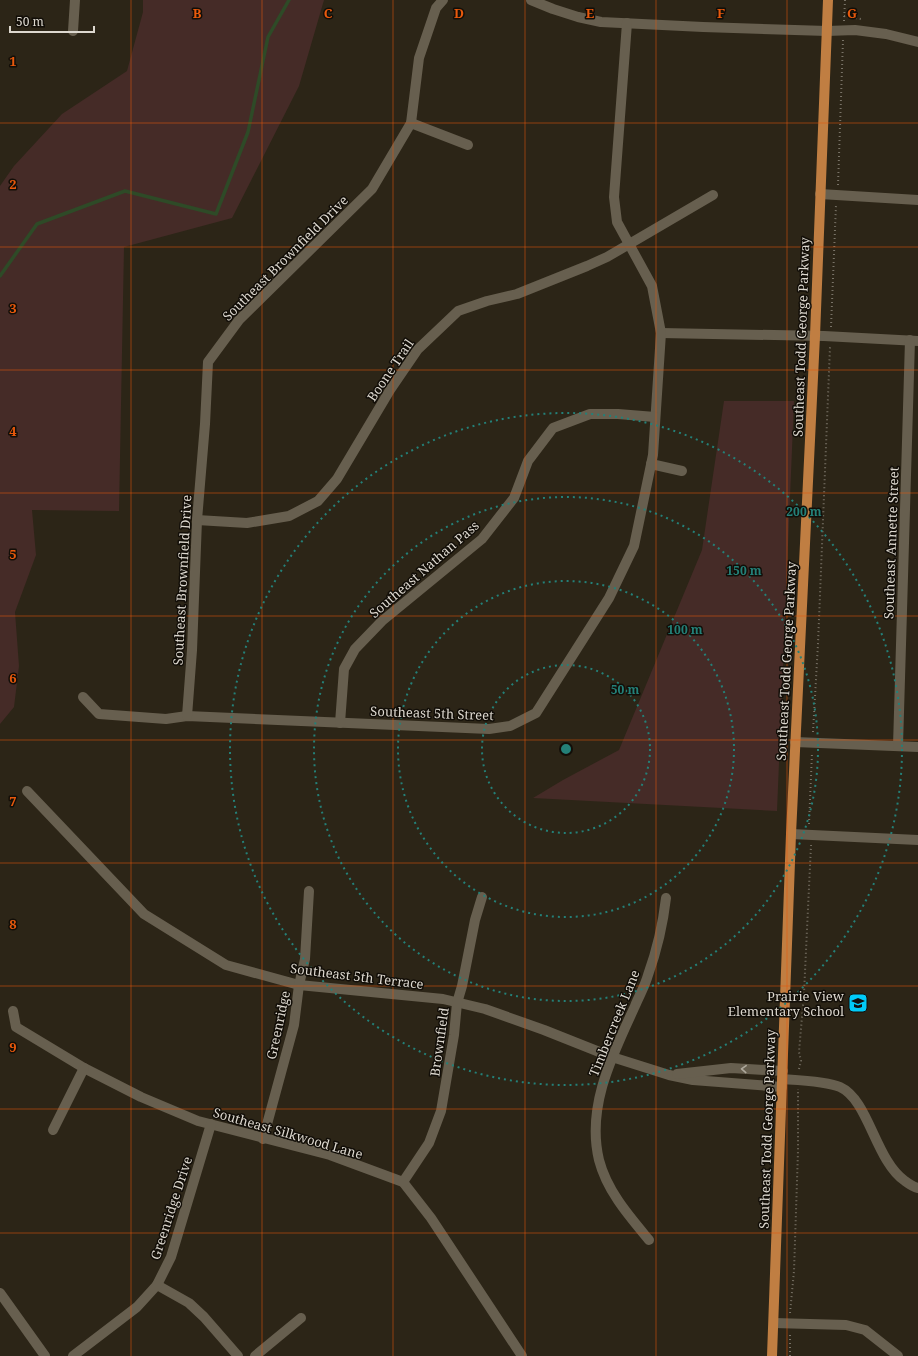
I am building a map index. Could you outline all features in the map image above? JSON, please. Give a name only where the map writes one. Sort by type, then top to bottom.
[{"type":"main road","name":"Southeast Todd George Parkway","points":[[772,1356],[795,742],[819,336],[820,194],[828,0]]},
{"type":"street","points":[[74,31],[75,0]]},
{"type":"street","name":"Southeast Brownfield Drive","points":[[187,716],[192,642],[197,520],[205,424],[208,362],[239,320],[372,188],[411,123],[419,58],[436,8],[443,0]]},
{"type":"street","points":[[532,0],[578,17],[601,22],[827,31],[855,30],[886,34],[918,42]]},
{"type":"street","name":"Southeast 5th Street","points":[[82,697],[99,714],[166,719],[187,716],[489,729],[510,726],[536,713],[609,598],[634,546],[651,464],[661,333],[652,286],[617,222],[614,197],[627,23]]},
{"type":"street","points":[[411,123],[468,145]]},
{"type":"street","points":[[820,194],[918,200]]},
{"type":"street","name":"Boone Trail","points":[[197,520],[247,523],[289,516],[318,501],[337,479],[390,390],[418,349],[458,311],[487,301],[517,294],[608,257],[713,195]]},
{"type":"street","points":[[661,333],[819,336],[914,340]]},
{"type":"street","name":"Southeast Annette Street","points":[[898,746],[914,340]]},
{"type":"street","name":"Southeast Nathan Pass","points":[[340,723],[344,669],[355,649],[382,621],[482,539],[514,498],[528,461],[553,428],[590,414],[618,414],[655,417]]},
{"type":"street","points":[[651,464],[682,471]]},
{"type":"street","points":[[795,742],[918,747]]},
{"type":"street","name":"Southeast 5th Terrace","points":[[27,791],[144,914],[226,965],[299,985],[443,1000],[485,1009],[544,1030],[612,1057],[669,1075],[693,1080],[782,1079]]},
{"type":"street","points":[[791,834],[918,840]]},
{"type":"street","name":"Greenridge","points":[[263,1138],[294,1025],[299,985],[305,959],[309,891]]},
{"type":"street","name":"Brownfield","points":[[403,1182],[429,1143],[441,1111],[454,1035],[457,1003],[462,986],[475,920],[482,897]]},
{"type":"street","name":"Timbercreek Lane","points":[[649,1240],[623,1207],[610,1187],[599,1161],[595,1132],[598,1102],[612,1057],[648,976],[663,919],[666,898]]},
{"type":"street","name":"Southeast Silkwood Lane","points":[[13,1011],[16,1027],[84,1068],[141,1097],[198,1121],[330,1156],[403,1182]]},
{"type":"street","points":[[53,1130],[84,1068]]},
{"type":"street","name":"Southeast 5th Terrace","points":[[669,1075],[731,1068],[782,1079]]},
{"type":"street","points":[[782,1079],[817,1082],[840,1086],[853,1096],[864,1115],[882,1155],[900,1178],[914,1188],[918,1188]]},
{"type":"street","name":"Greenridge Drive","points":[[73,1356],[137,1307],[158,1285],[171,1257],[211,1124]]},
{"type":"street","points":[[403,1182],[431,1218],[522,1356]]},
{"type":"street","points":[[158,1285],[189,1304],[204,1318],[238,1356]]},
{"type":"street","points":[[0,1293],[44,1356]]},
{"type":"street","points":[[254,1356],[301,1318]]},
{"type":"street","points":[[774,1323],[846,1325],[865,1330],[898,1356]]},
{"type":"path","points":[[844,16],[845,0]]},
{"type":"path","points":[[838,178],[843,41]]},
{"type":"path","points":[[831,323],[836,206]]},
{"type":"path","points":[[813,731],[830,348]]},
{"type":"path","points":[[808,819],[812,758]]},
{"type":"path","points":[[801,1061],[799,1052],[804,994],[811,845]]},
{"type":"path","points":[[790,1310],[794,1271],[798,1151],[798,1098]]},
{"type":"path","points":[[790,1334],[790,1356]]},
{"type":"shaded area","points":[[143,0],[324,0],[299,86],[232,218],[124,247],[119,511],[32,510],[36,555],[15,612],[19,666],[14,707],[0,724],[0,186],[14,166],[62,114],[127,71],[143,12]]},
{"type":"shaded area","points":[[724,401],[794,401],[777,811],[533,798],[619,750],[702,550]]},
{"type":"waterway","points":[[0,276],[37,224],[125,191],[216,214],[248,132],[268,37],[289,0]]},
{"type":"place","name":"Prairie View Elementary School","points":[[858,1003]]}]
